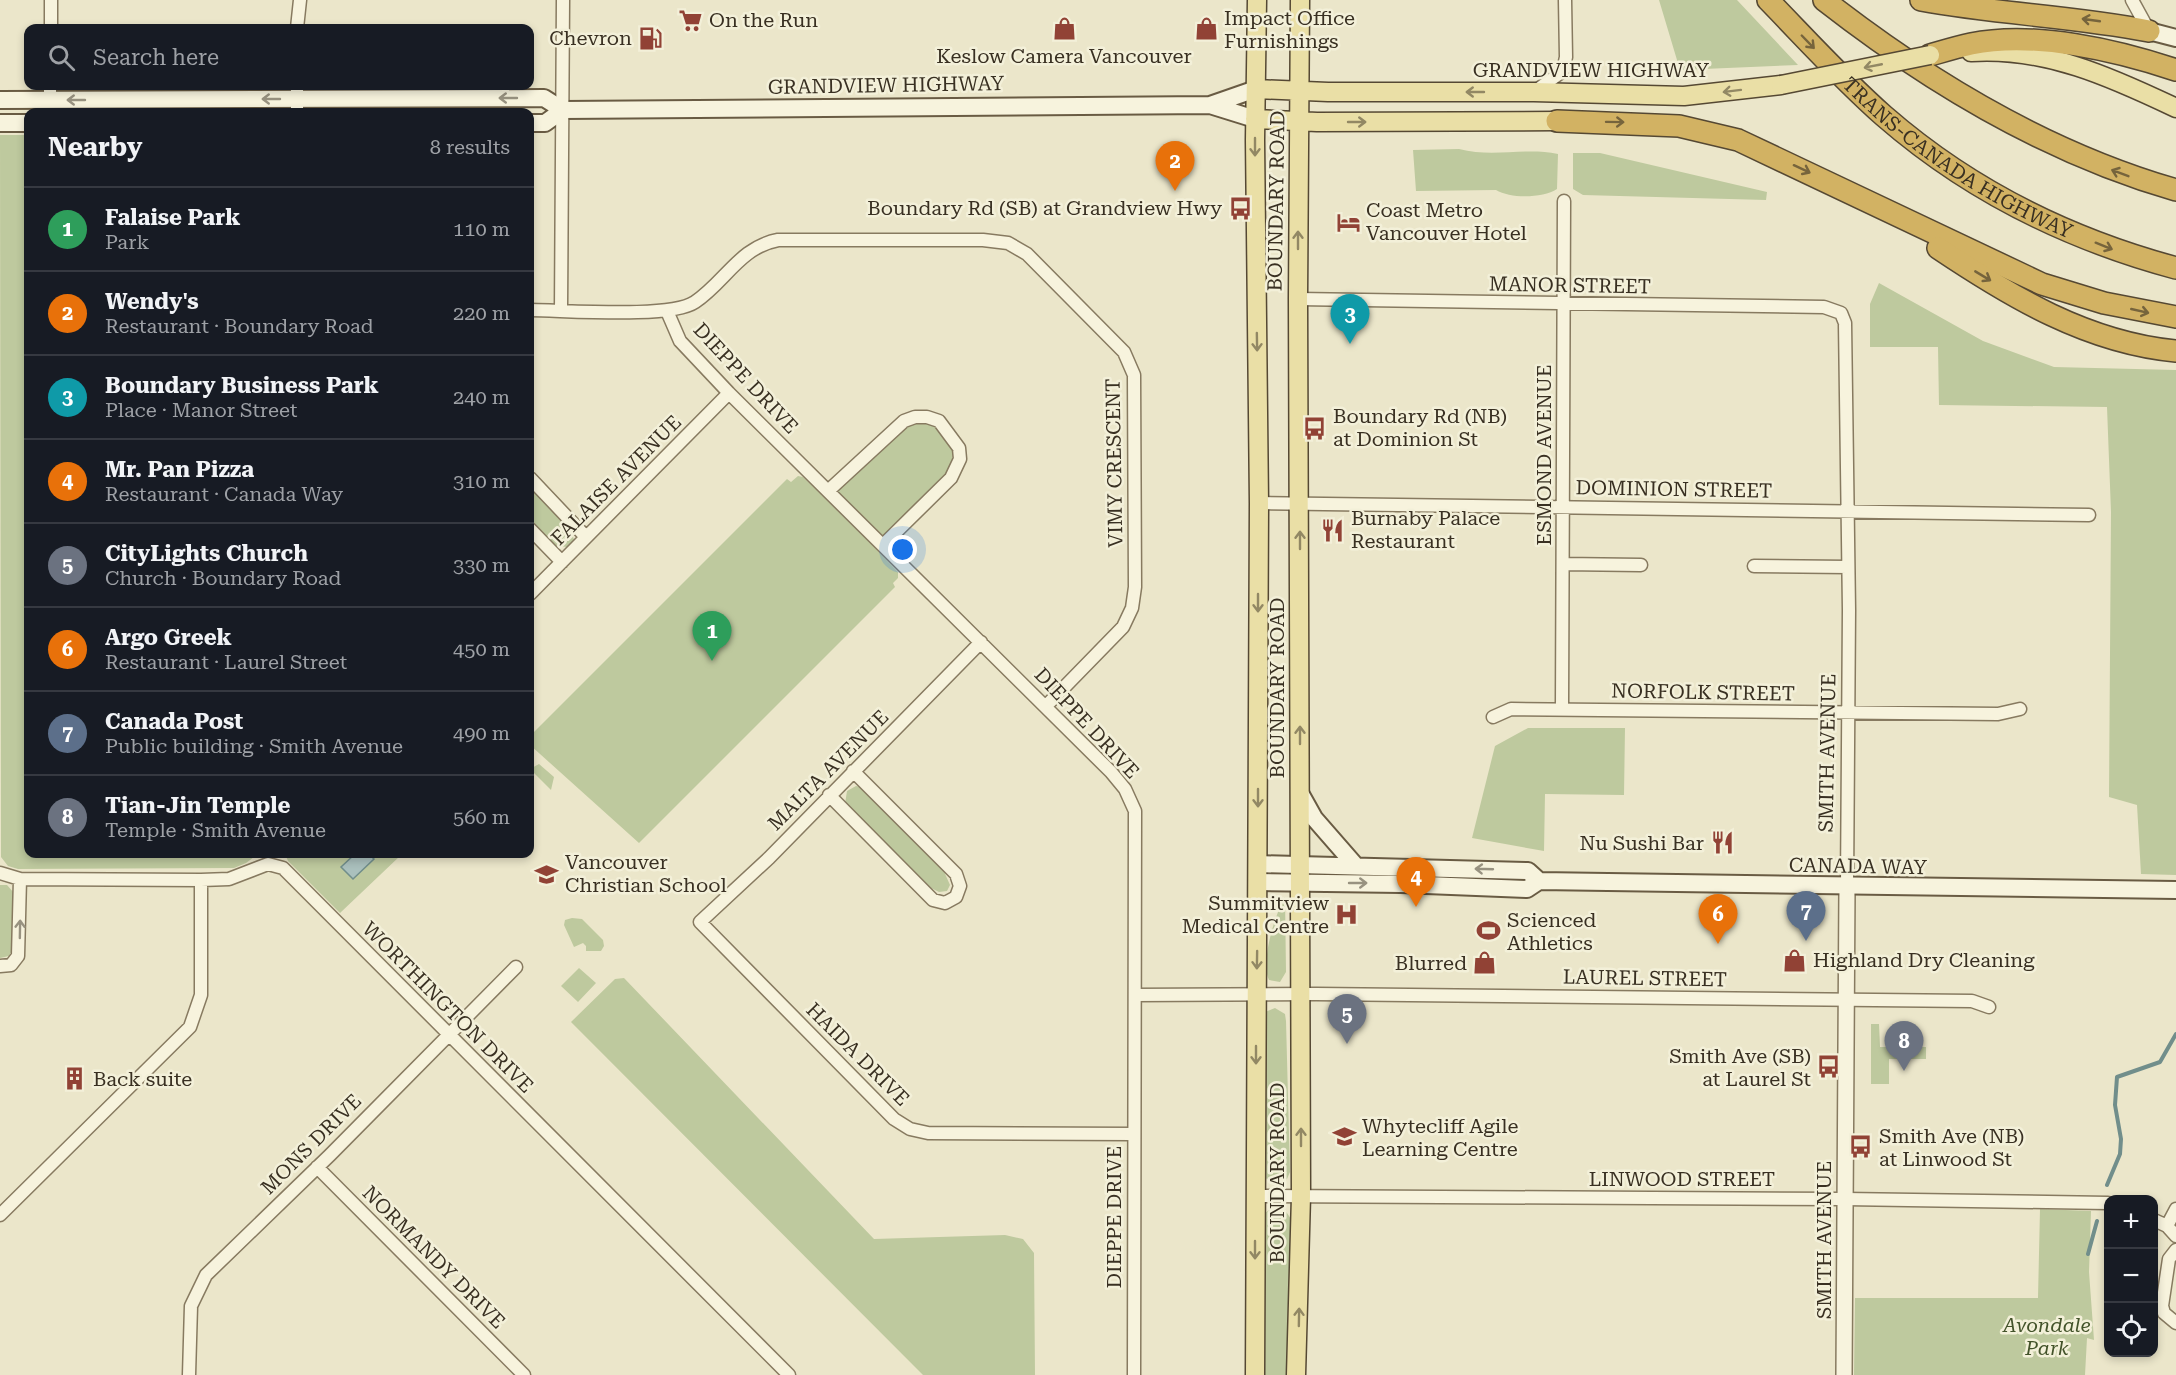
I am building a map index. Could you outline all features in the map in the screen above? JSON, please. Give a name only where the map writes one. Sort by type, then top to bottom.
[{"type":"highway","name":"TRANS-CANADA HIGHWAY","points":[[1768,0],[1884,116],[1954,170],[2010,204],[2061,230],[2122,254],[2176,268]]},
{"type":"highway","points":[[1824,0],[1880,44],[2000,116],[2059,147],[2124,175],[2176,190]]},
{"type":"highway","points":[[1921,0],[1951,6],[2070,17],[2149,31]]},
{"type":"highway","points":[[1930,55],[2021,41],[2079,46],[2147,60],[2176,70]]},
{"type":"highway","points":[[1557,122],[1630,122],[1678,126],[1738,140],[1807,171],[1881,210],[2042,284],[2104,303],[2176,317]]},
{"type":"highway","points":[[1881,210],[1951,257],[2049,315],[2118,342],[2176,351]]},
{"type":"main road","name":"BOUNDARY ROAD","points":[[1255,1375],[1259,503],[1255,118],[1257,0]]},
{"type":"main road","name":"BOUNDARY ROAD","points":[[1296,1375],[1301,1196],[1298,299],[1300,0]]},
{"type":"main road","points":[[2149,31],[2176,38]]},
{"type":"main road","points":[[1975,47],[2056,59],[2088,69],[2176,108]]},
{"type":"main road","name":"GRANDVIEW HIGHWAY","points":[[1210,105],[1256,88],[1300,91],[1534,92],[1683,96],[1781,85],[1930,55]]},
{"type":"main road","name":"GRANDVIEW HIGHWAY","points":[[0,100],[50,93],[297,99],[544,98],[563,110],[1210,105],[1255,118],[1299,121],[1557,122]]},
{"type":"main road","name":"GRANDVIEW HIGHWAY","points":[[534,123],[545,123],[563,110]]},
{"type":"main road","points":[[0,123],[24,123]]},
{"type":"main road","points":[[1300,794],[1314,818],[1355,865]]},
{"type":"main road","name":"CANADA WAY","points":[[1257,873],[1299,865],[1355,865],[1528,871],[1539,881]]},
{"type":"main road","name":"CANADA WAY","points":[[1257,873],[1300,883],[1527,889],[1539,881],[2176,890]]},
{"type":"street","points":[[51,0],[51,24]]},
{"type":"street","points":[[297,24],[300,0]]},
{"type":"street","points":[[561,310],[563,0]]},
{"type":"street","points":[[1534,92],[1558,76],[1566,57],[1565,0]]},
{"type":"street","points":[[2132,0],[2149,31]]},
{"type":"street","name":"ESMOND AVENUE","points":[[1562,708],[1564,201]]},
{"type":"street","name":"VIMY CRESCENT","points":[[667,311],[693,303],[750,249],[769,241],[788,239],[983,240],[1008,243],[1028,254],[1124,352],[1134,375],[1135,587],[1132,608],[1123,627],[1046,706]]},
{"type":"street","name":"MANOR STREET","points":[[1298,299],[1824,307],[1841,314]]},
{"type":"street","points":[[534,310],[667,311]]},
{"type":"street","name":"DIEPPE DRIVE","points":[[667,311],[680,341],[729,393],[1046,706],[1125,789],[1135,811],[1134,1375]]},
{"type":"street","name":"SMITH AVENUE","points":[[1841,314],[1845,323],[1848,511],[1844,1375]]},
{"type":"street","name":"FALAISE AVENUE","points":[[534,590],[729,393]]},
{"type":"street","points":[[828,491],[904,421],[927,417],[939,421],[959,448],[957,469],[951,478],[883,546]]},
{"type":"street","points":[[534,482],[586,537]]},
{"type":"street","name":"DOMINION STREET","points":[[1259,503],[2089,514]]},
{"type":"street","points":[[534,533],[562,562]]},
{"type":"street","points":[[1563,564],[1641,565]]},
{"type":"street","points":[[1754,566],[1848,567]]},
{"type":"street","name":"MALTA AVENUE","points":[[700,922],[769,858],[981,642]]},
{"type":"street","name":"NORFOLK STREET","points":[[1493,717],[1511,709],[1562,708],[1998,714],[2020,709]]},
{"type":"street","points":[[829,795],[933,900],[945,903],[956,897],[960,886],[956,874],[853,771]]},
{"type":"street","name":"WORTHINGTON DRIVE","points":[[0,873],[21,879],[229,879],[271,859],[283,868],[789,1375]]},
{"type":"street","points":[[0,966],[11,964],[18,956],[21,879]]},
{"type":"street","points":[[0,1215],[190,1027],[201,995],[201,880]]},
{"type":"street","name":"HAIDA DRIVE","points":[[700,922],[894,1119],[910,1129],[928,1133],[1133,1134]]},
{"type":"street","name":"MONS DRIVE","points":[[189,1375],[191,1306],[206,1275],[516,968]]},
{"type":"street","name":"LAUREL STREET","points":[[1135,995],[1972,1001],[1989,1007]]},
{"type":"street","name":"NORMANDY DRIVE","points":[[317,1167],[524,1375]]},
{"type":"street","name":"LINWOOD STREET","points":[[1255,1196],[1845,1199],[2104,1203]]},
{"type":"street","points":[[2167,1226],[2176,1209]]},
{"type":"street","points":[[2158,1222],[2167,1226],[2176,1236]]},
{"type":"street","points":[[2176,1250],[2169,1259],[2162,1306],[2164,1313],[2176,1323]]},
{"type":"green space","points":[[1659,0],[1737,0],[1798,65],[1680,70]]},
{"type":"green space","points":[[0,135],[24,135],[24,858],[253,858],[234,868],[18,869],[8,866],[1,857]]},
{"type":"green space","points":[[1459,149],[1484,153],[1546,152],[1558,154],[1557,189],[1544,194],[1527,196],[1510,195],[1496,190],[1416,191],[1413,150]]},
{"type":"green space","points":[[1573,153],[1600,153],[1767,192],[1766,200],[1583,195],[1573,189]]},
{"type":"green space","points":[[1879,283],[1983,341],[2054,367],[2176,370],[2176,875],[2141,874],[2137,805],[2109,797],[2111,512],[2107,407],[1939,405],[1938,347],[1870,347],[1870,304]]},
{"type":"green space","points":[[922,421],[938,429],[948,440],[953,454],[950,472],[875,548],[898,572],[898,578],[893,583],[895,587],[639,843],[534,749],[534,732],[787,479],[791,482],[798,476],[803,477],[827,499],[904,424]]},
{"type":"green space","points":[[534,491],[570,527],[574,540],[568,547],[556,546],[534,523]]},
{"type":"green space","points":[[1528,728],[1625,728],[1624,795],[1545,794],[1544,851],[1472,838],[1495,746]]},
{"type":"green space","points":[[539,764],[554,777],[551,790],[534,773],[534,767]]},
{"type":"green space","points":[[856,786],[861,787],[942,867],[950,885],[947,891],[939,892],[931,888],[845,804],[847,791]]},
{"type":"green space","points":[[287,858],[398,858],[340,913]]},
{"type":"green space","points":[[0,885],[7,885],[14,893],[13,949],[9,956],[0,958]]},
{"type":"green space","points":[[1285,897],[1286,972],[1280,982],[1269,980],[1266,962],[1273,926]]},
{"type":"green space","points":[[582,919],[603,940],[604,946],[601,951],[586,951],[583,943],[574,947],[564,925],[565,920]]},
{"type":"green space","points":[[579,968],[596,983],[578,1002],[561,986]]},
{"type":"green space","points":[[624,978],[874,1239],[1005,1235],[1023,1239],[1034,1253],[1035,1375],[923,1375],[571,1022],[615,979]]},
{"type":"green space","points":[[1275,1008],[1285,1014],[1286,1021],[1290,1172],[1287,1179],[1277,1183],[1265,1178],[1265,1012]]},
{"type":"green space","points":[[1871,1024],[1879,1024],[1880,1047],[1926,1047],[1926,1059],[1889,1059],[1889,1084],[1871,1084]]},
{"type":"green space","points":[[1272,1208],[1285,1210],[1291,1219],[1287,1375],[1263,1375],[1265,1213]]},
{"type":"green space","name":"Avondale Park","points":[[2040,1209],[2091,1211],[2089,1272],[2094,1340],[2087,1338],[2085,1375],[1854,1375],[1855,1298],[2038,1298]]},
{"type":"water","points":[[351,858],[374,859],[353,879],[341,867]]},
{"type":"waterway","points":[[2107,1185],[2120,1154],[2121,1139],[2115,1105],[2117,1077],[2160,1062],[2176,1034]]},
{"type":"waterway","points":[[2088,1254],[2097,1221]]},
{"type":"place","name":"On the Run","points":[[691,20]]},
{"type":"place","name":"Keslow Camera Vancouver","points":[[1064,28]]},
{"type":"place","name":"Impact Office Furnishings","points":[[1206,29]]},
{"type":"place","name":"Chevron","points":[[650,38]]},
{"type":"place","name":"Wendy's","points":[[1175,191]]},
{"type":"place","name":"Boundary Rd (SB) at Grandview Hwy","points":[[1240,208]]},
{"type":"place","name":"Coast Metro Vancouver Hotel","points":[[1348,222]]},
{"type":"place","name":"Boundary Business Park","points":[[1350,344]]},
{"type":"place","name":"Boundary Rd (NB) at Dominion St","points":[[1315,428]]},
{"type":"place","name":"Burnaby Palace Restaurant","points":[[1333,530]]},
{"type":"place","name":"Falaise Park","points":[[712,661]]},
{"type":"place","name":"Nu Sushi Bar","points":[[1722,843]]},
{"type":"place","name":"Vancouver Christian School","points":[[547,874]]},
{"type":"place","name":"Mr. Pan Pizza","points":[[1416,907]]},
{"type":"place","name":"Summitview Medical Centre","points":[[1347,914]]},
{"type":"place","name":"Scienced Athletics","points":[[1489,931]]},
{"type":"place","name":"Canada Post","points":[[1806,941]]},
{"type":"place","name":"Argo Greek","points":[[1718,944]]},
{"type":"place","name":"Highland Dry Cleaning","points":[[1795,960]]},
{"type":"place","name":"Blurred","points":[[1485,963]]},
{"type":"place","name":"CityLights Church","points":[[1347,1044]]},
{"type":"place","name":"Smith Ave (SB) at Laurel St","points":[[1829,1067]]},
{"type":"place","name":"Tian-Jin Temple","points":[[1904,1071]]},
{"type":"place","name":"Back suite","points":[[75,1079]]},
{"type":"place","name":"Whytecliff Agile Learning Centre","points":[[1344,1137]]},
{"type":"place","name":"Smith Ave (NB) at Linwood St","points":[[1861,1147]]}]
